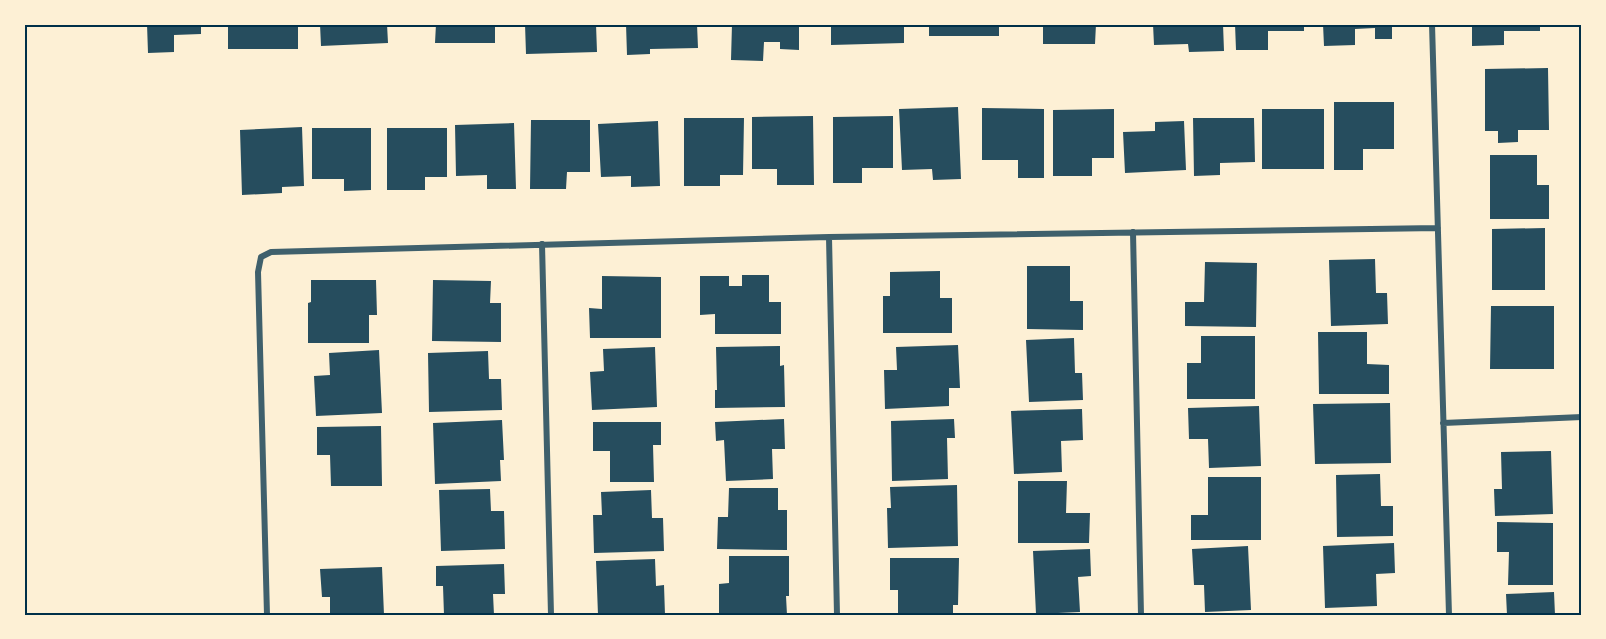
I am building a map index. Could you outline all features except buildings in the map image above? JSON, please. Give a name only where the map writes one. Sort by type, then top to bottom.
[{"type":"street","points":[[1432,24],[1449,615]]},
{"type":"street","points":[[267,615],[258,273],[261,257],[271,252],[828,237],[1438,228]]},
{"type":"street","points":[[1133,232],[1141,615]]},
{"type":"street","points":[[828,237],[837,615]]},
{"type":"street","points":[[542,244],[552,615]]},
{"type":"street","points":[[1443,423],[1582,417]]}]
